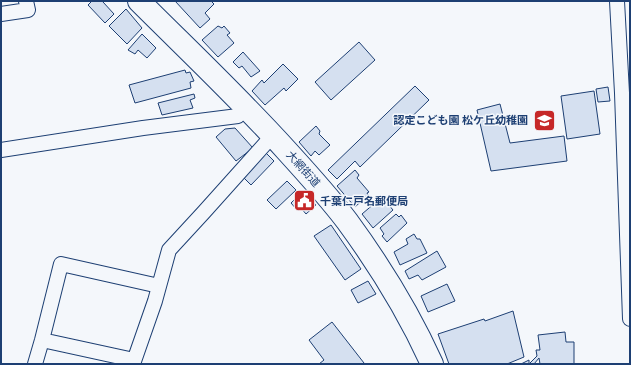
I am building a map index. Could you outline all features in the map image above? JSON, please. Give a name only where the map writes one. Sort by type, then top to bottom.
[{"type":"main road","name":"大網街道","points":[[139,1],[245,106],[334,204],[352,228],[395,294],[420,337],[432,364]]},
{"type":"street","points":[[1,14],[28,10],[26,1]]},
{"type":"street","points":[[617,1],[626,93],[630,319]]},
{"type":"street","points":[[1,150],[143,128],[238,116],[245,106]]},
{"type":"street","points":[[42,340],[133,362],[155,300],[169,250],[273,136]]},
{"type":"street","points":[[35,364],[61,264],[159,286]]},
{"type":"building","points":[[92,1],[104,1],[103,2],[114,14],[105,23],[88,5]]},
{"type":"building","points":[[175,1],[211,1],[214,4],[205,13],[210,19],[200,28]]},
{"type":"building","points":[[126,9],[142,28],[127,44],[109,26]]},
{"type":"building","points":[[218,26],[222,28],[224,26],[230,33],[227,35],[234,43],[218,57],[202,40]]},
{"type":"building","points":[[142,34],[156,48],[147,58],[138,50],[135,54],[128,50]]},
{"type":"building","points":[[359,42],[375,60],[331,100],[315,82]]},
{"type":"building","points":[[243,52],[260,71],[251,77],[242,66],[239,68],[233,62]]},
{"type":"building","points":[[283,64],[298,79],[286,91],[284,88],[265,105],[252,91],[262,80],[264,83]]},
{"type":"building","points":[[185,70],[186,73],[190,72],[194,81],[190,82],[191,88],[135,103],[129,85]]},
{"type":"building","points":[[415,86],[429,100],[360,167],[355,161],[337,179],[328,170]]},
{"type":"building","points":[[608,87],[610,101],[598,102],[596,89]]},
{"type":"building","points":[[594,91],[600,134],[567,139],[561,96]]},
{"type":"building","points":[[194,94],[195,98],[190,100],[193,108],[162,115],[158,103]]},
{"type":"building","points":[[500,104],[510,143],[564,136],[567,161],[491,171],[477,110]]},
{"type":"building","points":[[316,126],[320,131],[319,134],[330,145],[319,155],[315,151],[311,156],[299,142]]},
{"type":"building","points":[[235,128],[253,148],[236,161],[216,137],[225,129]]},
{"type":"building","points":[[266,153],[274,161],[251,185],[243,177]]},
{"type":"building","points":[[355,170],[359,175],[357,178],[369,192],[367,193],[368,195],[355,207],[337,186]]},
{"type":"building","points":[[287,181],[296,190],[276,209],[267,200]]},
{"type":"building","points":[[303,191],[316,205],[306,214],[301,208],[298,211],[291,203]]},
{"type":"building","points":[[382,197],[393,210],[373,228],[362,214]]},
{"type":"building","points":[[396,214],[399,217],[401,215],[407,223],[387,242],[382,236],[384,234],[380,228]]},
{"type":"building","points":[[331,225],[361,269],[345,280],[314,236]]},
{"type":"building","points":[[414,234],[417,239],[420,239],[427,253],[400,265],[394,252],[408,244],[406,239]]},
{"type":"building","points":[[437,251],[446,267],[422,280],[418,275],[409,279],[405,271]]},
{"type":"building","points":[[368,281],[376,294],[358,303],[351,290]]},
{"type":"building","points":[[447,284],[455,301],[428,312],[421,296]]},
{"type":"building","points":[[513,311],[524,357],[507,364],[449,364],[438,334],[484,319],[485,321]]},
{"type":"building","points":[[332,322],[364,363],[319,364],[324,360],[309,340]]},
{"type":"building","points":[[565,332],[566,342],[574,342],[574,364],[540,364],[539,358],[534,364],[529,364],[537,356],[536,350],[540,350],[538,335]]},
{"type":"building","points":[[529,360],[529,364],[521,364]]},
{"type":"place","name":"認定こども園 松ケ丘幼稚園","points":[[544,120]]},
{"type":"place","name":"千葉仁戸名郵便局","points":[[304,201]]}]
